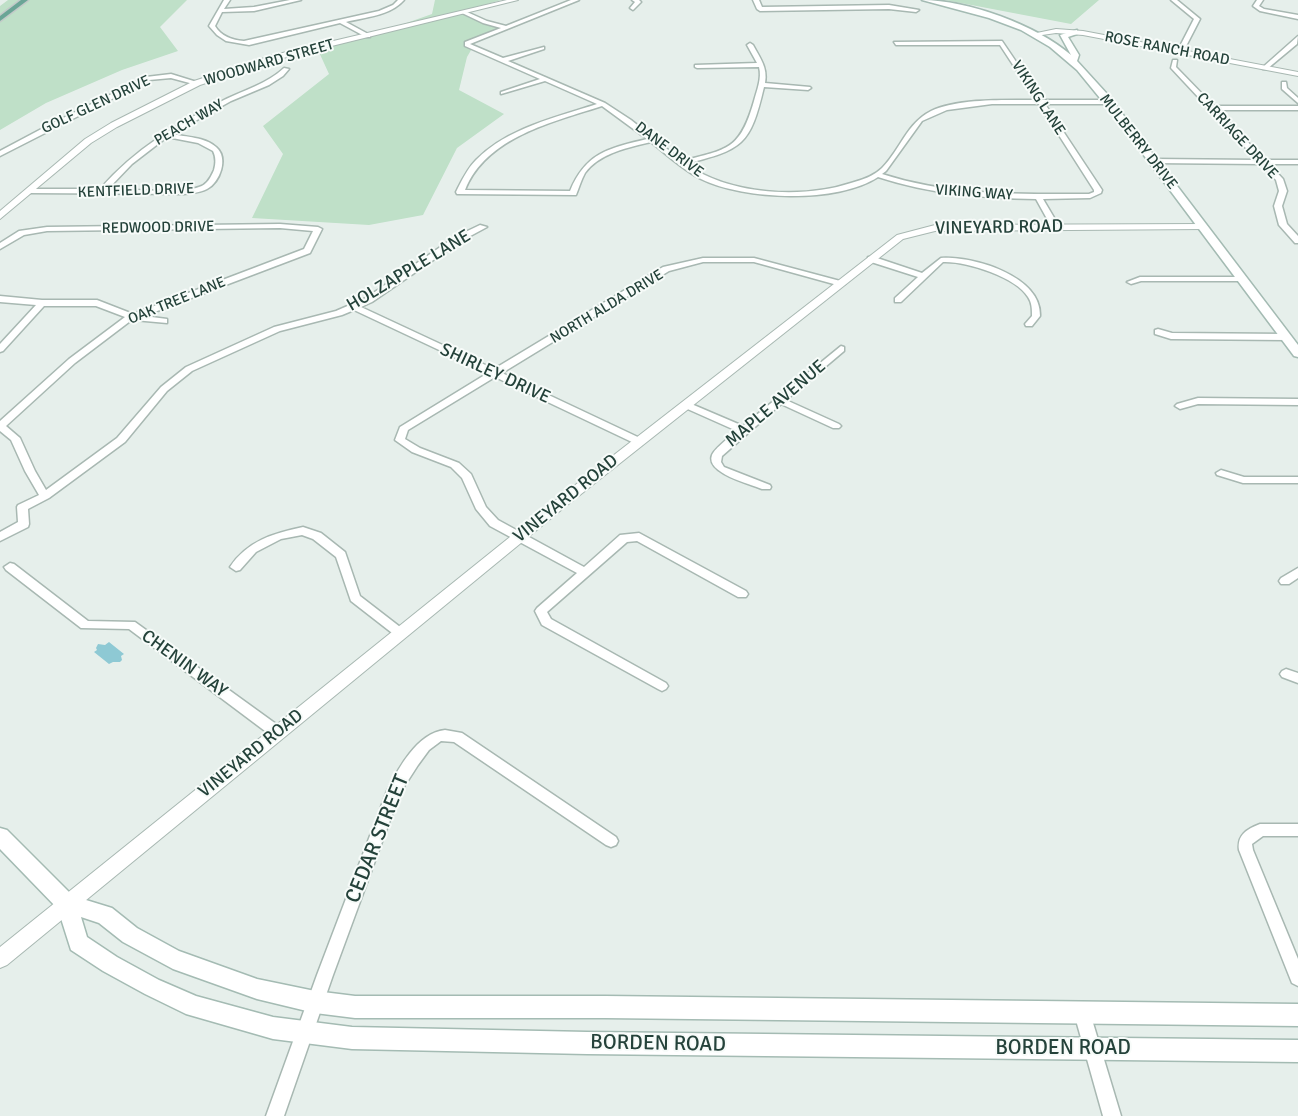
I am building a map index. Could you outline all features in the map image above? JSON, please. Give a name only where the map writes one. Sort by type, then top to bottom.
[{"type":"main road","points":[[0,14],[7,8],[6,5],[18,0]]},
{"type":"main road","points":[[0,19],[24,0]]},
{"type":"main road","name":"MULBERRY DRIVE","points":[[925,0],[966,9],[1011,23],[1058,48],[1075,63],[1108,102],[1296,349]]},
{"type":"main road","points":[[1074,32],[1064,35],[1064,38],[1075,55],[1075,63]]},
{"type":"main road","name":"BORDEN ROAD","points":[[0,836],[67,904],[78,943],[152,988],[194,1006],[273,1028],[352,1038],[577,1043],[1298,1051]]},
{"type":"main road","name":"BORDEN ROAD","points":[[67,904],[105,915],[130,935],[173,958],[257,989],[315,1002],[355,1007],[605,1007],[1298,1015]]},
{"type":"street","points":[[227,0],[212,22],[214,31],[233,42],[240,43],[249,43],[381,12],[396,6],[401,0]]},
{"type":"street","points":[[220,11],[254,9],[298,0]]},
{"type":"street","name":"WOODWARD STREET","points":[[0,216],[88,141],[197,83],[277,57],[515,0]]},
{"type":"street","points":[[465,13],[485,22],[508,28],[576,0]]},
{"type":"street","points":[[633,8],[638,2],[635,0]]},
{"type":"street","points":[[756,0],[760,8],[771,10],[889,8],[916,10]]},
{"type":"street","points":[[1174,0],[1197,19],[1180,52]]},
{"type":"street","points":[[1260,0],[1256,6],[1262,10],[1298,17]]},
{"type":"street","points":[[342,22],[368,36]]},
{"type":"street","name":"DANE DRIVE","points":[[508,28],[467,45],[603,104],[629,121],[681,163],[705,178],[732,187],[758,192],[787,194],[834,191],[869,180],[884,170],[920,120],[934,112],[968,104],[992,102],[1108,102]]},
{"type":"street","name":"ROSE RANCH ROAD","points":[[1034,34],[1074,32],[1298,74]]},
{"type":"street","points":[[1265,68],[1295,43],[1298,38]]},
{"type":"street","name":"VIKING LANE","points":[[896,43],[1002,43],[1098,190],[1097,193],[1090,196],[1038,196]]},
{"type":"street","points":[[681,163],[722,151],[742,139],[749,126],[763,75],[761,65],[750,45]]},
{"type":"street","points":[[501,61],[542,48]]},
{"type":"street","name":"CARRIAGE DRIVE","points":[[1175,61],[1173,67],[1279,180],[1283,191],[1278,206],[1283,225],[1298,241]]},
{"type":"street","points":[[696,66],[761,65]]},
{"type":"street","name":"PEACH WAY","points":[[102,192],[131,160],[165,135],[231,99],[280,76],[286,69]]},
{"type":"street","name":"GOLF GLEN DRIVE","points":[[0,154],[49,127],[148,78],[171,76],[197,83]]},
{"type":"street","points":[[503,93],[545,79]]},
{"type":"street","points":[[1284,83],[1284,88],[1298,101]]},
{"type":"street","points":[[761,85],[808,88]]},
{"type":"street","points":[[603,104],[554,120],[495,148],[481,159],[468,174],[460,192],[573,193],[584,170],[601,157],[615,150],[653,140]]},
{"type":"street","points":[[1213,108],[1298,108]]},
{"type":"street","name":"KENTFIELD DRIVE","points":[[29,191],[184,192],[201,189],[209,185],[220,162],[218,151],[210,146],[165,135]]},
{"type":"street","points":[[1153,161],[1298,162]]},
{"type":"street","name":"VIKING WAY","points":[[877,175],[912,187],[948,194],[1038,196],[1055,226]]},
{"type":"street","name":"REDWOOD DRIVE","points":[[0,247],[10,238],[23,231],[46,229],[270,226],[293,229]]},
{"type":"street","name":"VINEYARD ROAD","points":[[0,958],[638,441],[900,237],[926,229],[969,226],[1203,227]]},
{"type":"street","name":"HOLZAPPLE LANE","points":[[0,537],[24,524],[22,507],[45,496],[121,440],[164,389],[189,369],[277,329],[325,317],[368,300],[458,239],[483,227]]},
{"type":"street","name":"OAK TREE LANE","points":[[0,426],[72,361],[132,316],[307,251],[318,229],[293,229]]},
{"type":"street","name":"NORTH ALDA DRIVE","points":[[519,537],[494,523],[481,510],[467,476],[454,465],[416,450],[400,440],[404,429],[666,269],[703,260],[754,260],[841,284]]},
{"type":"street","points":[[871,260],[922,276]]},
{"type":"street","points":[[898,300],[941,260],[955,260],[1000,274],[1024,287],[1037,304],[1036,316],[1029,324]]},
{"type":"street","points":[[1131,282],[1140,279],[1242,279]]},
{"type":"street","points":[[0,299],[42,303],[98,303],[132,316],[164,321]]},
{"type":"street","points":[[0,349],[42,303]]},
{"type":"street","name":"SHIRLEY DRIVE","points":[[353,306],[638,441]]},
{"type":"street","points":[[1158,332],[1171,336],[1286,337]]},
{"type":"street","name":"MAPLE AVENUE","points":[[766,487],[720,469],[716,462],[717,455],[744,430],[842,350]]},
{"type":"street","points":[[781,401],[836,426]]},
{"type":"street","points":[[1180,406],[1198,401],[1298,402]]},
{"type":"street","points":[[686,405],[744,430]]},
{"type":"street","points":[[0,426],[15,438],[30,471],[45,496]]},
{"type":"street","points":[[1221,473],[1243,480],[1298,480]]},
{"type":"street","points":[[236,567],[252,549],[278,536],[303,531],[317,536],[341,554],[355,598],[400,633]]},
{"type":"street","points":[[519,537],[585,572]]},
{"type":"street","points":[[662,686],[546,622],[541,610],[624,538],[639,537],[742,594]]},
{"type":"street","name":"CHENIN WAY","points":[[10,567],[85,625],[131,625],[278,733]]},
{"type":"street","points":[[1285,581],[1298,572]]},
{"type":"street","name":"CEDAR STREET","points":[[275,1116],[315,1002],[394,790],[410,764],[437,738],[447,735],[457,738],[611,841]]},
{"type":"street","points":[[1298,830],[1260,830],[1245,841],[1246,850],[1298,978]]},
{"type":"street","points":[[1082,1013],[1112,1116]]},
{"type":"green space","points":[[8,0],[187,0],[160,27],[178,51],[122,70],[46,103],[0,130],[0,6]]},
{"type":"green space","points":[[435,0],[501,0],[451,15],[465,13],[482,21],[507,28],[477,40],[467,57],[459,90],[504,114],[457,148],[423,215],[369,225],[252,218],[283,154],[263,126],[329,74],[318,50],[378,33],[432,14]]},
{"type":"green space","points":[[945,0],[1099,0],[1071,24]]},
{"type":"water","points":[[109,642],[124,654],[121,656],[122,660],[120,662],[109,664],[94,652],[97,650],[98,644],[105,645]]}]
